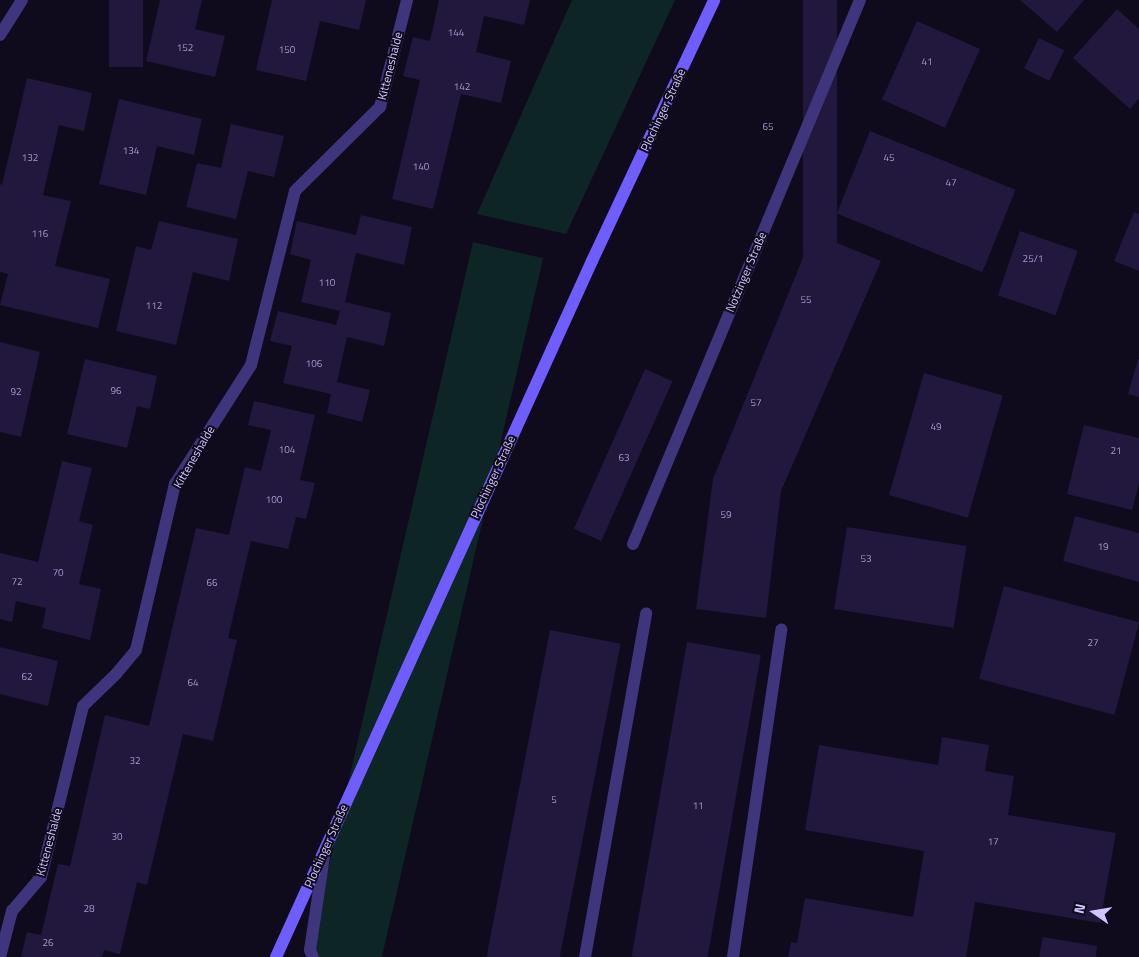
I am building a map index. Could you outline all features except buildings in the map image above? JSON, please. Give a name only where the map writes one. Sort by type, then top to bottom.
[{"type":"main road","name":"Plochinger Straße","points":[[276,957],[592,261],[714,0]]},
{"type":"street","points":[[0,35],[22,0]]},
{"type":"street","name":"Kitteneshalde","points":[[0,957],[12,911],[41,878],[84,706],[116,674],[136,650],[175,484],[251,365],[294,191],[380,106],[407,0]]},
{"type":"street","name":"Notzinger Straße","points":[[633,544],[860,0]]},
{"type":"street","points":[[585,957],[646,613]]},
{"type":"street","points":[[733,957],[781,630]]},
{"type":"street","points":[[313,957],[310,950],[325,848]]},
{"type":"green space","points":[[572,0],[675,0],[566,234],[477,214]]},
{"type":"green space","points":[[473,242],[543,258],[382,957],[308,957]]}]
